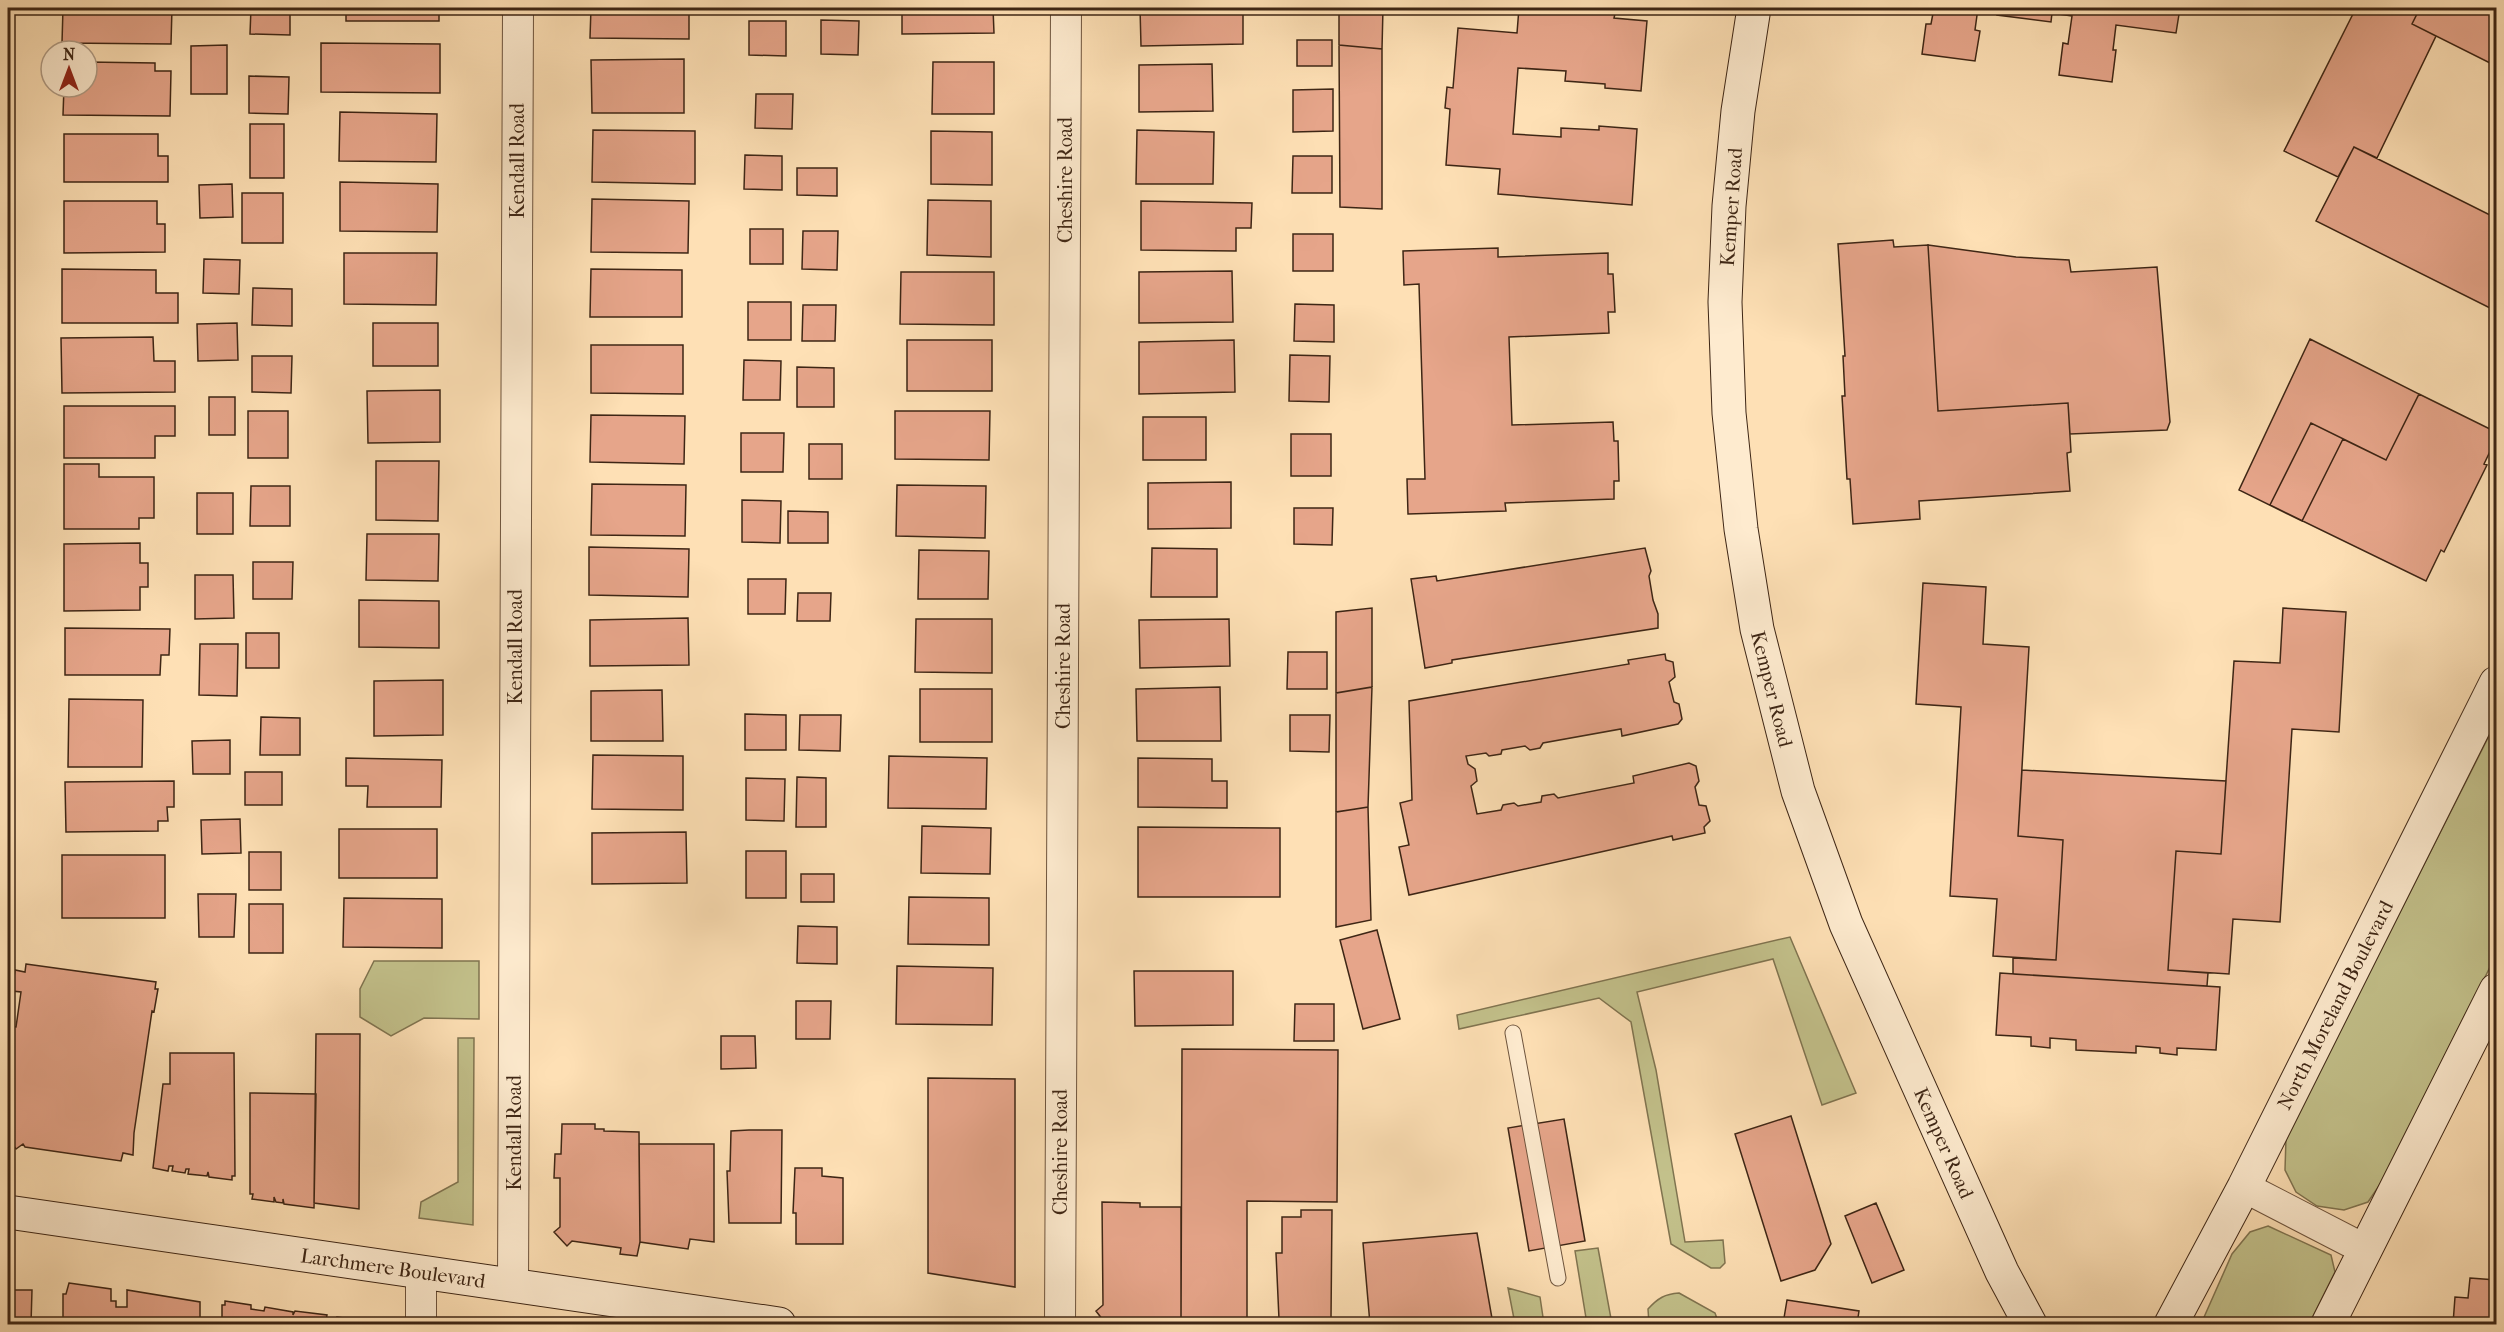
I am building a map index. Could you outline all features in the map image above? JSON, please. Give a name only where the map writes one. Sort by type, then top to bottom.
[{"type":"main road","name":"Kemper Road","points":[[1754,8],[1740,101],[1729,206],[1725,302],[1729,413],[1741,529],[1757,629],[1798,791],[1846,924],[2002,1272],[2030,1324]]},
{"type":"main road","name":"North Moreland Boulevard","points":[[2171,1324],[2244,1187],[2496,683]]},
{"type":"main road","points":[[2328,1324],[2496,990]]},
{"type":"main road","name":"Larchmere Boulevard","points":[[8,1212],[779,1324]]},
{"type":"street","name":"Kendall Road","points":[[513,1286],[518,8]]},
{"type":"street","name":"Cheshire Road","points":[[1060,1324],[1066,8]]},
{"type":"street","points":[[2244,1187],[2366,1250]]},
{"type":"street","points":[[421,1272],[421,1324]]},
{"type":"lane","points":[[1512,1033],[1558,1278]]},
{"type":"shaded area","points":[[2496,722],[2496,955],[2387,1174],[2368,1202],[2344,1210],[2317,1206],[2296,1192],[2285,1170],[2286,1138]]},
{"type":"shaded area","points":[[1790,937],[1856,1093],[1822,1105],[1773,959],[1637,992],[1656,1070],[1685,1242],[1723,1240],[1725,1263],[1720,1268],[1711,1268],[1671,1244],[1631,1022],[1599,998],[1459,1029],[1457,1015]]},
{"type":"shaded area","points":[[374,961],[479,961],[479,1019],[424,1018],[391,1036],[360,1017],[360,989]]},
{"type":"shaded area","points":[[458,1038],[474,1038],[473,1225],[419,1218],[421,1202],[458,1182]]},
{"type":"shaded area","points":[[2268,1226],[2331,1255],[2335,1272],[2309,1324],[2201,1324],[2232,1254],[2250,1232]]},
{"type":"shaded area","points":[[1598,1248],[1612,1324],[1587,1324],[1575,1251]]},
{"type":"shaded area","points":[[1508,1288],[1540,1297],[1544,1324],[1515,1324]]},
{"type":"shaded area","points":[[1679,1293],[1715,1313],[1719,1324],[1649,1324],[1648,1309],[1659,1299]]},
{"type":"building","points":[[63,8],[172,8],[171,44],[99,43],[99,39],[62,39]]},
{"type":"building","points":[[196,8],[231,8],[231,11],[196,11]]},
{"type":"building","points":[[251,8],[290,8],[290,35],[250,34]]},
{"type":"building","points":[[346,8],[439,8],[439,21],[346,21]]},
{"type":"building","points":[[591,8],[689,8],[689,39],[590,38]]},
{"type":"building","points":[[902,8],[993,8],[994,33],[902,34]]},
{"type":"building","points":[[1140,8],[1243,8],[1243,44],[1141,46]]},
{"type":"building","points":[[1339,8],[1383,8],[1382,49],[1339,45]]},
{"type":"building","points":[[1519,8],[1615,14],[1614,18],[1647,21],[1641,91],[1605,88],[1605,84],[1565,81],[1566,71],[1518,68],[1513,134],[1561,137],[1561,128],[1599,130],[1599,126],[1637,129],[1632,205],[1498,194],[1500,169],[1446,165],[1450,109],[1445,108],[1447,87],[1453,88],[1458,28],[1517,33]]},
{"type":"building","points":[[1934,8],[1978,8],[1975,30],[1980,31],[1975,61],[1922,54],[1926,24],[1931,24]]},
{"type":"building","points":[[1993,8],[2180,8],[2176,33],[2116,25],[2112,82],[2059,75],[2063,43],[2068,44],[2072,16],[2052,13],[2051,22],[1997,15],[1998,10],[1993,10]]},
{"type":"building","points":[[2356,8],[2420,8],[2412,24],[2436,36],[2377,158],[2354,147],[2338,177],[2284,151]]},
{"type":"building","points":[[2420,8],[2496,8],[2496,66],[2412,24]]},
{"type":"building","points":[[821,20],[859,21],[858,55],[821,54]]},
{"type":"building","points":[[749,21],[786,21],[786,56],[749,55]]},
{"type":"building","points":[[1297,40],[1332,40],[1332,66],[1297,66]]},
{"type":"building","points":[[321,43],[440,44],[440,93],[321,92]]},
{"type":"building","points":[[227,45],[227,94],[191,94],[191,46]]},
{"type":"building","points":[[1339,45],[1382,49],[1382,209],[1340,207]]},
{"type":"building","points":[[684,59],[684,113],[592,113],[591,60]]},
{"type":"building","points":[[99,62],[155,63],[155,71],[171,71],[170,116],[63,115],[64,99],[99,99]]},
{"type":"building","points":[[933,62],[994,62],[994,114],[932,114]]},
{"type":"building","points":[[1212,64],[1213,111],[1139,112],[1139,65]]},
{"type":"building","points":[[249,76],[289,77],[288,114],[249,113]]},
{"type":"building","points":[[1333,89],[1333,131],[1293,132],[1293,90]]},
{"type":"building","points":[[756,94],[793,94],[792,129],[755,128]]},
{"type":"building","points":[[340,112],[437,114],[436,162],[339,161]]},
{"type":"building","points":[[250,124],[284,124],[284,178],[250,178]]},
{"type":"building","points":[[593,130],[695,131],[695,184],[592,182]]},
{"type":"building","points":[[1137,130],[1214,132],[1213,184],[1136,184]]},
{"type":"building","points":[[931,131],[992,132],[992,185],[931,184]]},
{"type":"building","points":[[64,134],[158,134],[158,156],[168,156],[168,182],[64,182]]},
{"type":"building","points":[[2354,147],[2496,218],[2496,311],[2316,221]]},
{"type":"building","points":[[745,155],[782,156],[782,190],[744,189]]},
{"type":"building","points":[[1293,156],[1332,156],[1332,193],[1292,193]]},
{"type":"building","points":[[797,168],[837,168],[837,196],[797,195]]},
{"type":"building","points":[[340,182],[438,184],[437,232],[340,231]]},
{"type":"building","points":[[232,184],[233,217],[200,218],[199,185]]},
{"type":"building","points":[[242,193],[283,193],[283,243],[242,243]]},
{"type":"building","points":[[592,199],[689,201],[688,253],[591,252]]},
{"type":"building","points":[[928,200],[991,201],[991,257],[927,255]]},
{"type":"building","points":[[64,201],[157,201],[157,224],[165,224],[165,252],[64,253]]},
{"type":"building","points":[[1141,201],[1252,203],[1251,228],[1236,228],[1236,251],[1141,250]]},
{"type":"building","points":[[750,229],[783,229],[783,264],[750,264]]},
{"type":"building","points":[[803,231],[838,231],[837,270],[802,269]]},
{"type":"building","points":[[1293,234],[1333,234],[1333,271],[1293,271]]},
{"type":"building","points":[[1893,240],[1894,247],[1928,245],[1938,411],[2068,403],[2071,452],[2067,453],[2070,491],[1919,501],[1920,519],[1853,524],[1850,479],[1847,479],[1842,396],[1845,396],[1843,356],[1845,356],[1838,244]]},
{"type":"building","points":[[1928,245],[2016,257],[2069,260],[2071,272],[2157,267],[2170,422],[2167,430],[2070,434],[2068,403],[1938,411]]},
{"type":"building","points":[[1498,248],[1498,257],[1608,253],[1608,274],[1613,274],[1615,312],[1608,312],[1609,333],[1509,337],[1512,425],[1613,422],[1614,441],[1618,441],[1619,481],[1614,481],[1614,499],[1505,503],[1506,511],[1408,514],[1407,479],[1425,479],[1419,284],[1404,285],[1403,251]]},
{"type":"building","points":[[344,253],[437,253],[436,305],[344,304]]},
{"type":"building","points":[[204,259],[240,260],[239,294],[203,293]]},
{"type":"building","points":[[62,269],[156,270],[156,293],[178,293],[178,323],[62,323]]},
{"type":"building","points":[[591,269],[682,270],[682,317],[590,317]]},
{"type":"building","points":[[1232,271],[1233,322],[1139,323],[1139,272]]},
{"type":"building","points":[[901,272],[994,272],[994,325],[900,324]]},
{"type":"building","points":[[253,288],[292,289],[292,326],[252,325]]},
{"type":"building","points":[[748,302],[791,302],[791,340],[748,340]]},
{"type":"building","points":[[1295,304],[1334,305],[1334,342],[1294,341]]},
{"type":"building","points":[[803,305],[836,305],[835,341],[802,341]]},
{"type":"building","points":[[237,323],[238,360],[198,361],[197,324]]},
{"type":"building","points":[[373,323],[438,323],[438,366],[373,366]]},
{"type":"building","points":[[153,337],[154,361],[175,361],[175,392],[62,393],[61,338]]},
{"type":"building","points":[[2310,339],[2419,394],[2386,460],[2343,439],[2302,521],[2239,490]]},
{"type":"building","points":[[907,340],[992,340],[992,391],[907,391]]},
{"type":"building","points":[[1234,340],[1235,392],[1139,394],[1139,342]]},
{"type":"building","points":[[591,345],[683,345],[683,394],[591,393]]},
{"type":"building","points":[[1290,355],[1330,356],[1329,402],[1289,401]]},
{"type":"building","points":[[252,356],[292,356],[291,393],[252,392]]},
{"type":"building","points":[[744,360],[781,361],[780,400],[743,400]]},
{"type":"building","points":[[797,367],[834,368],[834,407],[797,407]]},
{"type":"building","points":[[440,390],[440,442],[368,443],[367,391]]},
{"type":"building","points":[[2419,394],[2496,432],[2496,439],[2484,464],[2487,465],[2444,552],[2441,550],[2426,581],[2270,505],[2311,423],[2386,460]]},
{"type":"building","points":[[209,397],[235,397],[235,435],[209,435]]},
{"type":"building","points":[[64,406],[175,406],[175,436],[155,436],[155,458],[64,458]]},
{"type":"building","points":[[248,411],[288,411],[288,458],[248,458]]},
{"type":"building","points":[[895,411],[990,411],[989,460],[895,459]]},
{"type":"building","points":[[591,415],[685,416],[684,464],[590,462]]},
{"type":"building","points":[[1143,417],[1206,417],[1206,460],[1143,460]]},
{"type":"building","points":[[741,433],[784,433],[783,472],[741,472]]},
{"type":"building","points":[[1291,434],[1331,434],[1331,476],[1291,476]]},
{"type":"building","points":[[809,444],[842,444],[842,479],[809,479]]},
{"type":"building","points":[[376,461],[439,461],[438,521],[376,520]]},
{"type":"building","points":[[64,464],[99,464],[99,477],[154,477],[154,518],[139,518],[139,529],[64,529]]},
{"type":"building","points":[[1231,482],[1231,528],[1148,529],[1148,483]]},
{"type":"building","points":[[592,484],[686,485],[685,536],[591,535]]},
{"type":"building","points":[[897,485],[986,486],[985,538],[896,536]]},
{"type":"building","points":[[251,486],[290,486],[290,526],[250,526]]},
{"type":"building","points":[[197,493],[233,493],[233,534],[197,534]]},
{"type":"building","points":[[742,500],[781,501],[780,543],[742,542]]},
{"type":"building","points":[[1294,508],[1333,508],[1332,545],[1294,544]]},
{"type":"building","points":[[788,511],[828,512],[828,543],[788,543]]},
{"type":"building","points":[[367,534],[439,534],[438,581],[366,580]]},
{"type":"building","points":[[140,543],[140,563],[148,563],[148,587],[140,587],[140,610],[64,611],[64,544]]},
{"type":"building","points":[[589,547],[689,549],[688,597],[589,595]]},
{"type":"building","points":[[1152,548],[1217,549],[1217,597],[1151,597]]},
{"type":"building","points":[[1645,548],[1651,571],[1649,576],[1653,600],[1658,614],[1658,628],[1452,660],[1452,663],[1425,668],[1411,579],[1436,576],[1437,581]]},
{"type":"building","points":[[919,550],[989,551],[988,599],[918,599]]},
{"type":"building","points":[[253,562],[293,562],[292,599],[253,599]]},
{"type":"building","points":[[195,575],[233,575],[234,618],[195,619]]},
{"type":"building","points":[[748,579],[786,579],[785,614],[748,614]]},
{"type":"building","points":[[1923,583],[1986,587],[1983,644],[2029,647],[2018,836],[2063,840],[2056,960],[1993,956],[1997,899],[1950,896],[1961,707],[1916,704]]},
{"type":"building","points":[[798,593],[831,593],[830,621],[797,621]]},
{"type":"building","points":[[359,600],[439,601],[439,648],[359,647]]},
{"type":"building","points":[[1372,608],[1372,687],[1336,693],[1336,612]]},
{"type":"building","points":[[2283,608],[2346,612],[2339,732],[2292,729],[2280,922],[2233,919],[2229,974],[2168,970],[2176,851],[2221,854],[2234,661],[2280,663]]},
{"type":"building","points":[[688,618],[689,665],[590,666],[590,620]]},
{"type":"building","points":[[916,619],[992,619],[992,673],[915,672]]},
{"type":"building","points":[[1229,619],[1230,666],[1140,668],[1139,620]]},
{"type":"building","points":[[65,628],[170,629],[169,655],[161,655],[160,675],[65,675]]},
{"type":"building","points":[[246,633],[279,633],[279,668],[246,668]]},
{"type":"building","points":[[200,644],[238,644],[237,696],[199,695]]},
{"type":"building","points":[[1288,652],[1327,652],[1327,689],[1287,689]]},
{"type":"building","points":[[1665,654],[1666,660],[1673,662],[1675,677],[1669,682],[1674,702],[1679,704],[1682,719],[1678,724],[1622,736],[1621,729],[1543,743],[1540,748],[1530,750],[1525,746],[1502,750],[1501,754],[1489,756],[1486,753],[1466,756],[1468,764],[1475,769],[1477,781],[1471,786],[1477,814],[1501,810],[1503,805],[1514,803],[1518,806],[1541,802],[1542,796],[1554,794],[1558,798],[1634,783],[1633,776],[1689,763],[1696,766],[1699,781],[1695,787],[1699,805],[1706,806],[1710,821],[1704,827],[1705,833],[1673,840],[1672,836],[1409,895],[1399,847],[1409,845],[1400,803],[1412,800],[1409,701],[1629,664],[1628,660]]},
{"type":"building","points":[[443,680],[443,735],[374,736],[374,681]]},
{"type":"building","points":[[1220,687],[1221,741],[1137,741],[1136,689]]},
{"type":"building","points":[[1372,687],[1368,807],[1336,812],[1336,693]]},
{"type":"building","points":[[920,689],[992,689],[992,742],[920,742]]},
{"type":"building","points":[[662,690],[663,741],[591,741],[591,691]]},
{"type":"building","points":[[69,699],[143,700],[142,767],[68,767]]},
{"type":"building","points":[[745,714],[786,715],[786,750],[745,750]]},
{"type":"building","points":[[800,715],[841,715],[840,751],[799,750]]},
{"type":"building","points":[[1290,715],[1330,715],[1329,752],[1290,751]]},
{"type":"building","points":[[261,717],[300,718],[300,755],[260,755]]},
{"type":"building","points":[[230,740],[230,774],[193,774],[192,741]]},
{"type":"building","points":[[593,755],[683,756],[683,810],[592,809]]},
{"type":"building","points":[[889,756],[987,758],[986,809],[888,808]]},
{"type":"building","points":[[346,758],[442,760],[441,807],[367,807],[368,786],[346,786]]},
{"type":"building","points":[[1138,758],[1212,759],[1212,781],[1227,781],[1227,808],[1138,807]]},
{"type":"building","points":[[2022,770],[2226,781],[2221,854],[2176,851],[2168,970],[2208,973],[2207,986],[2013,974],[2013,958],[2056,960],[2063,840],[2018,836]]},
{"type":"building","points":[[245,772],[282,772],[282,805],[245,805]]},
{"type":"building","points":[[797,777],[826,778],[826,827],[796,827]]},
{"type":"building","points":[[746,778],[785,779],[784,821],[746,820]]},
{"type":"building","points":[[174,781],[174,807],[167,807],[168,821],[158,821],[158,831],[66,832],[65,782]]},
{"type":"building","points":[[1368,807],[1371,920],[1336,927],[1336,812]]},
{"type":"building","points":[[240,819],[241,853],[202,854],[201,820]]},
{"type":"building","points":[[922,826],[991,828],[990,874],[921,873]]},
{"type":"building","points":[[1138,827],[1280,828],[1280,897],[1138,897]]},
{"type":"building","points":[[339,829],[437,829],[437,878],[339,878]]},
{"type":"building","points":[[686,832],[687,883],[592,884],[592,833]]},
{"type":"building","points":[[746,851],[786,851],[786,898],[746,898]]},
{"type":"building","points":[[249,852],[281,852],[281,890],[249,890]]},
{"type":"building","points":[[62,855],[165,855],[165,918],[62,918]]},
{"type":"building","points":[[801,874],[834,874],[834,902],[801,902]]},
{"type":"building","points":[[198,894],[236,894],[234,937],[199,937]]},
{"type":"building","points":[[909,897],[989,898],[989,945],[908,944]]},
{"type":"building","points":[[344,898],[442,899],[442,948],[343,947]]},
{"type":"building","points":[[249,904],[283,904],[283,953],[249,953]]},
{"type":"building","points":[[798,926],[837,927],[837,964],[797,963]]},
{"type":"building","points":[[1377,930],[1400,1019],[1363,1029],[1340,940]]},
{"type":"building","points":[[26,964],[156,982],[155,989],[158,989],[154,1012],[152,1011],[134,1133],[133,1155],[123,1153],[121,1161],[25,1147],[23,1144],[16,1149],[8,1138],[8,1085],[13,1045],[8,1044],[8,1026],[16,1027],[21,992],[12,991],[15,970],[25,972]]},
{"type":"building","points":[[897,966],[993,968],[992,1025],[896,1024]]},
{"type":"building","points":[[1134,971],[1233,971],[1233,1025],[1135,1026]]},
{"type":"building","points":[[2000,973],[2220,987],[2216,1050],[2177,1048],[2177,1055],[2160,1053],[2160,1048],[2136,1046],[2136,1053],[2076,1050],[2076,1040],[2050,1038],[2050,1048],[2031,1046],[2031,1037],[1996,1035]]},
{"type":"building","points":[[796,1001],[831,1001],[830,1039],[796,1039]]},
{"type":"building","points":[[1295,1004],[1334,1004],[1334,1041],[1294,1041]]},
{"type":"building","points":[[316,1034],[360,1034],[359,1209],[314,1203]]},
{"type":"building","points":[[721,1036],[755,1036],[756,1068],[721,1069]]},
{"type":"building","points":[[1182,1049],[1338,1050],[1337,1202],[1247,1201],[1247,1324],[1181,1324]]},
{"type":"building","points":[[170,1053],[234,1053],[235,1176],[232,1176],[232,1180],[209,1177],[208,1172],[207,1176],[188,1174],[189,1169],[186,1169],[185,1173],[172,1171],[173,1166],[169,1166],[168,1171],[153,1168],[163,1084],[170,1084]]},
{"type":"building","points":[[928,1078],[1015,1079],[1015,1287],[928,1273]]},
{"type":"building","points":[[250,1093],[316,1094],[314,1208],[284,1204],[283,1199],[283,1203],[276,1202],[274,1197],[274,1202],[252,1199],[253,1194],[250,1194]]},
{"type":"building","points":[[1791,1116],[1831,1244],[1815,1270],[1781,1281],[1735,1134]]},
{"type":"building","points":[[1564,1119],[1585,1241],[1529,1251],[1508,1128]]},
{"type":"building","points":[[562,1124],[595,1124],[595,1129],[604,1129],[604,1131],[639,1132],[640,1242],[637,1256],[620,1254],[621,1248],[572,1241],[567,1246],[554,1232],[560,1227],[560,1178],[554,1178],[555,1154],[561,1154]]},
{"type":"building","points":[[782,1130],[781,1223],[729,1223],[727,1171],[730,1171],[731,1131]]},
{"type":"building","points":[[639,1144],[714,1144],[714,1242],[690,1239],[688,1249],[640,1242]]},
{"type":"building","points":[[795,1168],[822,1168],[822,1176],[843,1178],[843,1244],[796,1244],[796,1213],[793,1213]]},
{"type":"building","points":[[1102,1202],[1140,1203],[1140,1207],[1181,1207],[1181,1324],[1125,1324],[1126,1322],[1113,1320],[1106,1324],[1096,1311],[1103,1305]]},
{"type":"building","points":[[1876,1203],[1904,1270],[1872,1283],[1845,1216]]},
{"type":"building","points":[[1301,1210],[1332,1210],[1331,1319],[1279,1319],[1276,1253],[1282,1253],[1282,1217],[1301,1217]]},
{"type":"building","points":[[1477,1233],[1493,1324],[1370,1324],[1363,1243]]},
{"type":"building","points":[[2470,1278],[2496,1280],[2496,1324],[2453,1324],[2455,1297],[2468,1298]]},
{"type":"building","points":[[69,1283],[111,1289],[111,1301],[116,1301],[116,1307],[127,1307],[127,1290],[200,1302],[200,1324],[63,1324],[63,1294],[66,1294]]},
{"type":"building","points":[[8,1290],[32,1290],[31,1324],[8,1324]]},
{"type":"building","points":[[1787,1300],[1859,1311],[1857,1324],[1783,1324]]},
{"type":"building","points":[[225,1301],[251,1305],[251,1309],[264,1311],[265,1307],[293,1312],[293,1315],[295,1311],[327,1315],[326,1320],[337,1322],[337,1317],[376,1322],[376,1324],[222,1324],[222,1305],[225,1305]]}]
